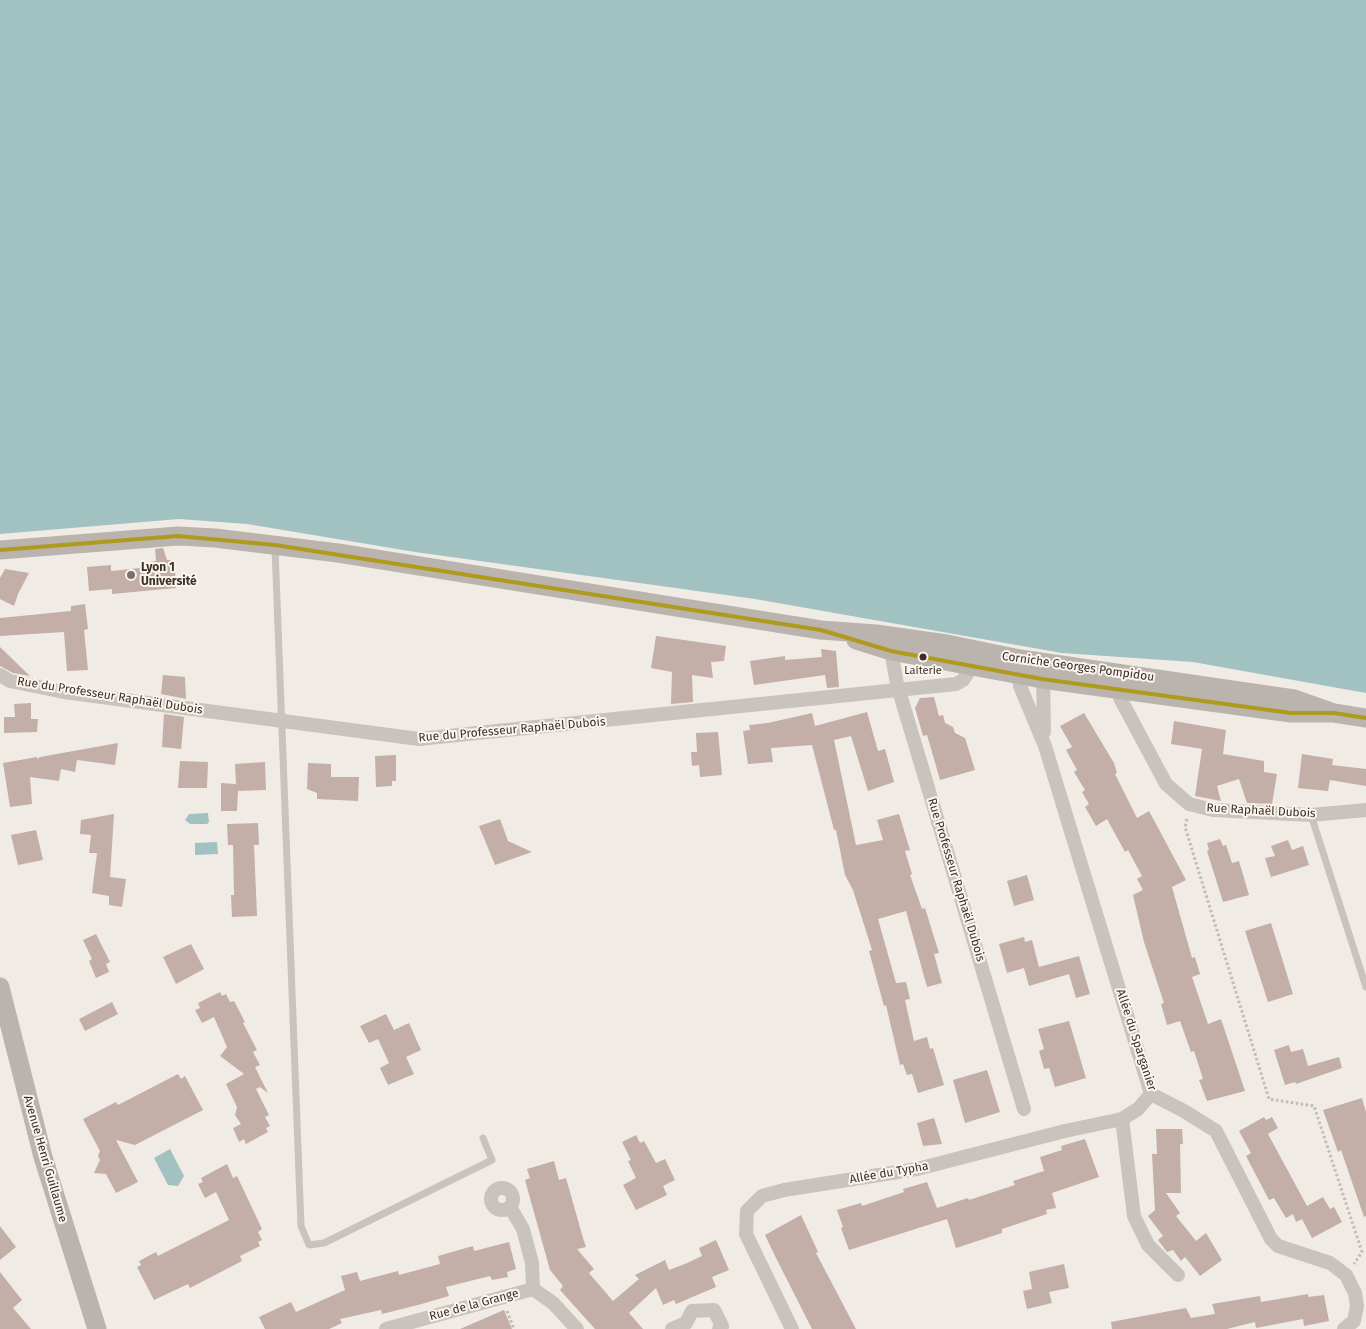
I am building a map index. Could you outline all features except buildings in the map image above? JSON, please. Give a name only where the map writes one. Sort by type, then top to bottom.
[{"type":"main road","name":"Corniche Georges Pompidou","points":[[0,550],[178,536],[275,545],[338,553],[821,630],[876,634],[971,658],[1042,671],[1121,682],[1294,699],[1334,713],[1366,718]]},
{"type":"main road","name":"Corniche Georges Pompidou","points":[[821,630],[890,650],[971,658]]},
{"type":"main road","name":"Avenue Henri Guillaume","points":[[0,987],[43,1157],[97,1329]]},
{"type":"street","name":"Rue Professeur Raphaël Dubois","points":[[890,650],[899,691],[1024,1109]]},
{"type":"street","name":"Rue du Professeur Raphaël Dubois","points":[[0,675],[10,681],[64,692],[419,739],[956,684],[963,680],[971,658]]},
{"type":"street","name":"Allée du Sparganier","points":[[1020,667],[1020,686],[1045,746],[1151,1094],[1184,1111],[1216,1131],[1272,1239],[1278,1246],[1330,1263],[1346,1275]]},
{"type":"street","name":"Allée du Sparganier","points":[[1042,671],[1045,746]]},
{"type":"street","name":"Rue Raphaël Dubois","points":[[1121,682],[1120,698],[1166,784],[1189,804],[1213,810],[1310,815],[1366,810]]},
{"type":"street","name":"Allée du Typha","points":[[792,1329],[746,1234],[747,1211],[762,1196],[784,1190],[917,1170],[1065,1131],[1122,1119],[1138,1109],[1151,1094]]},
{"type":"street","points":[[1122,1119],[1134,1216],[1148,1245],[1178,1275]]},
{"type":"street","points":[[510,1207],[523,1229],[532,1263],[533,1289]]},
{"type":"street","points":[[1344,1329],[1354,1321],[1357,1306],[1355,1293],[1346,1275]]},
{"type":"street","name":"Rue de la Grange","points":[[386,1329],[533,1289],[553,1303],[577,1329]]},
{"type":"street","points":[[672,1329],[687,1326],[692,1311],[714,1310],[722,1326],[719,1329]]},
{"type":"lane","points":[[275,545],[302,1226],[309,1245],[324,1243],[492,1160],[483,1138]]},
{"type":"lane","points":[[1310,815],[1366,987]]},
{"type":"path","points":[[1189,804],[1186,827],[1269,1099],[1314,1106],[1362,1252],[1346,1275]]},
{"type":"water","points":[[0,0],[1366,0],[1366,693],[1193,662],[1062,653],[755,599],[415,552],[247,524],[179,519],[0,534]]},
{"type":"water","points":[[208,813],[209,822],[207,824],[190,824],[185,820],[189,814]]},
{"type":"water","points":[[217,842],[218,854],[195,855],[195,843]]},
{"type":"water","points":[[170,1149],[184,1176],[178,1186],[168,1185],[154,1158]]},
{"type":"transit line","points":[[0,550],[178,536],[275,545],[821,630],[891,651],[1042,679],[1291,713],[1334,713],[1366,718]]},
{"type":"place","name":"Lyon 1 Université","points":[[131,575]]},
{"type":"place","name":"Laiterie","points":[[923,657]]}]
